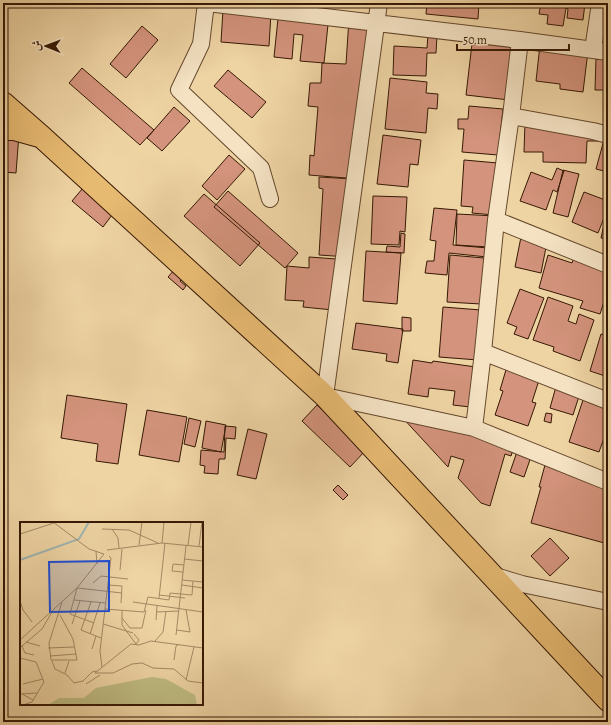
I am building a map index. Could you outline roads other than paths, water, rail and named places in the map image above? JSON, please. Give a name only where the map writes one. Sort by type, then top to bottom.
[{"type":"main road","points":[[3,103],[325,396],[608,700]]},
{"type":"main road","points":[[3,129],[14,129],[43,138]]},
{"type":"street","points":[[270,199],[261,168],[179,90],[201,44],[206,3],[289,8],[376,23],[601,51],[600,3]]},
{"type":"street","points":[[378,3],[325,396],[474,428],[608,482]]},
{"type":"street","points":[[474,428],[496,220],[520,40]]},
{"type":"street","points":[[511,116],[608,135]]},
{"type":"street","points":[[496,220],[608,265]]},
{"type":"street","points":[[482,352],[608,401]]},
{"type":"street","points":[[491,575],[522,584],[608,602]]}]
